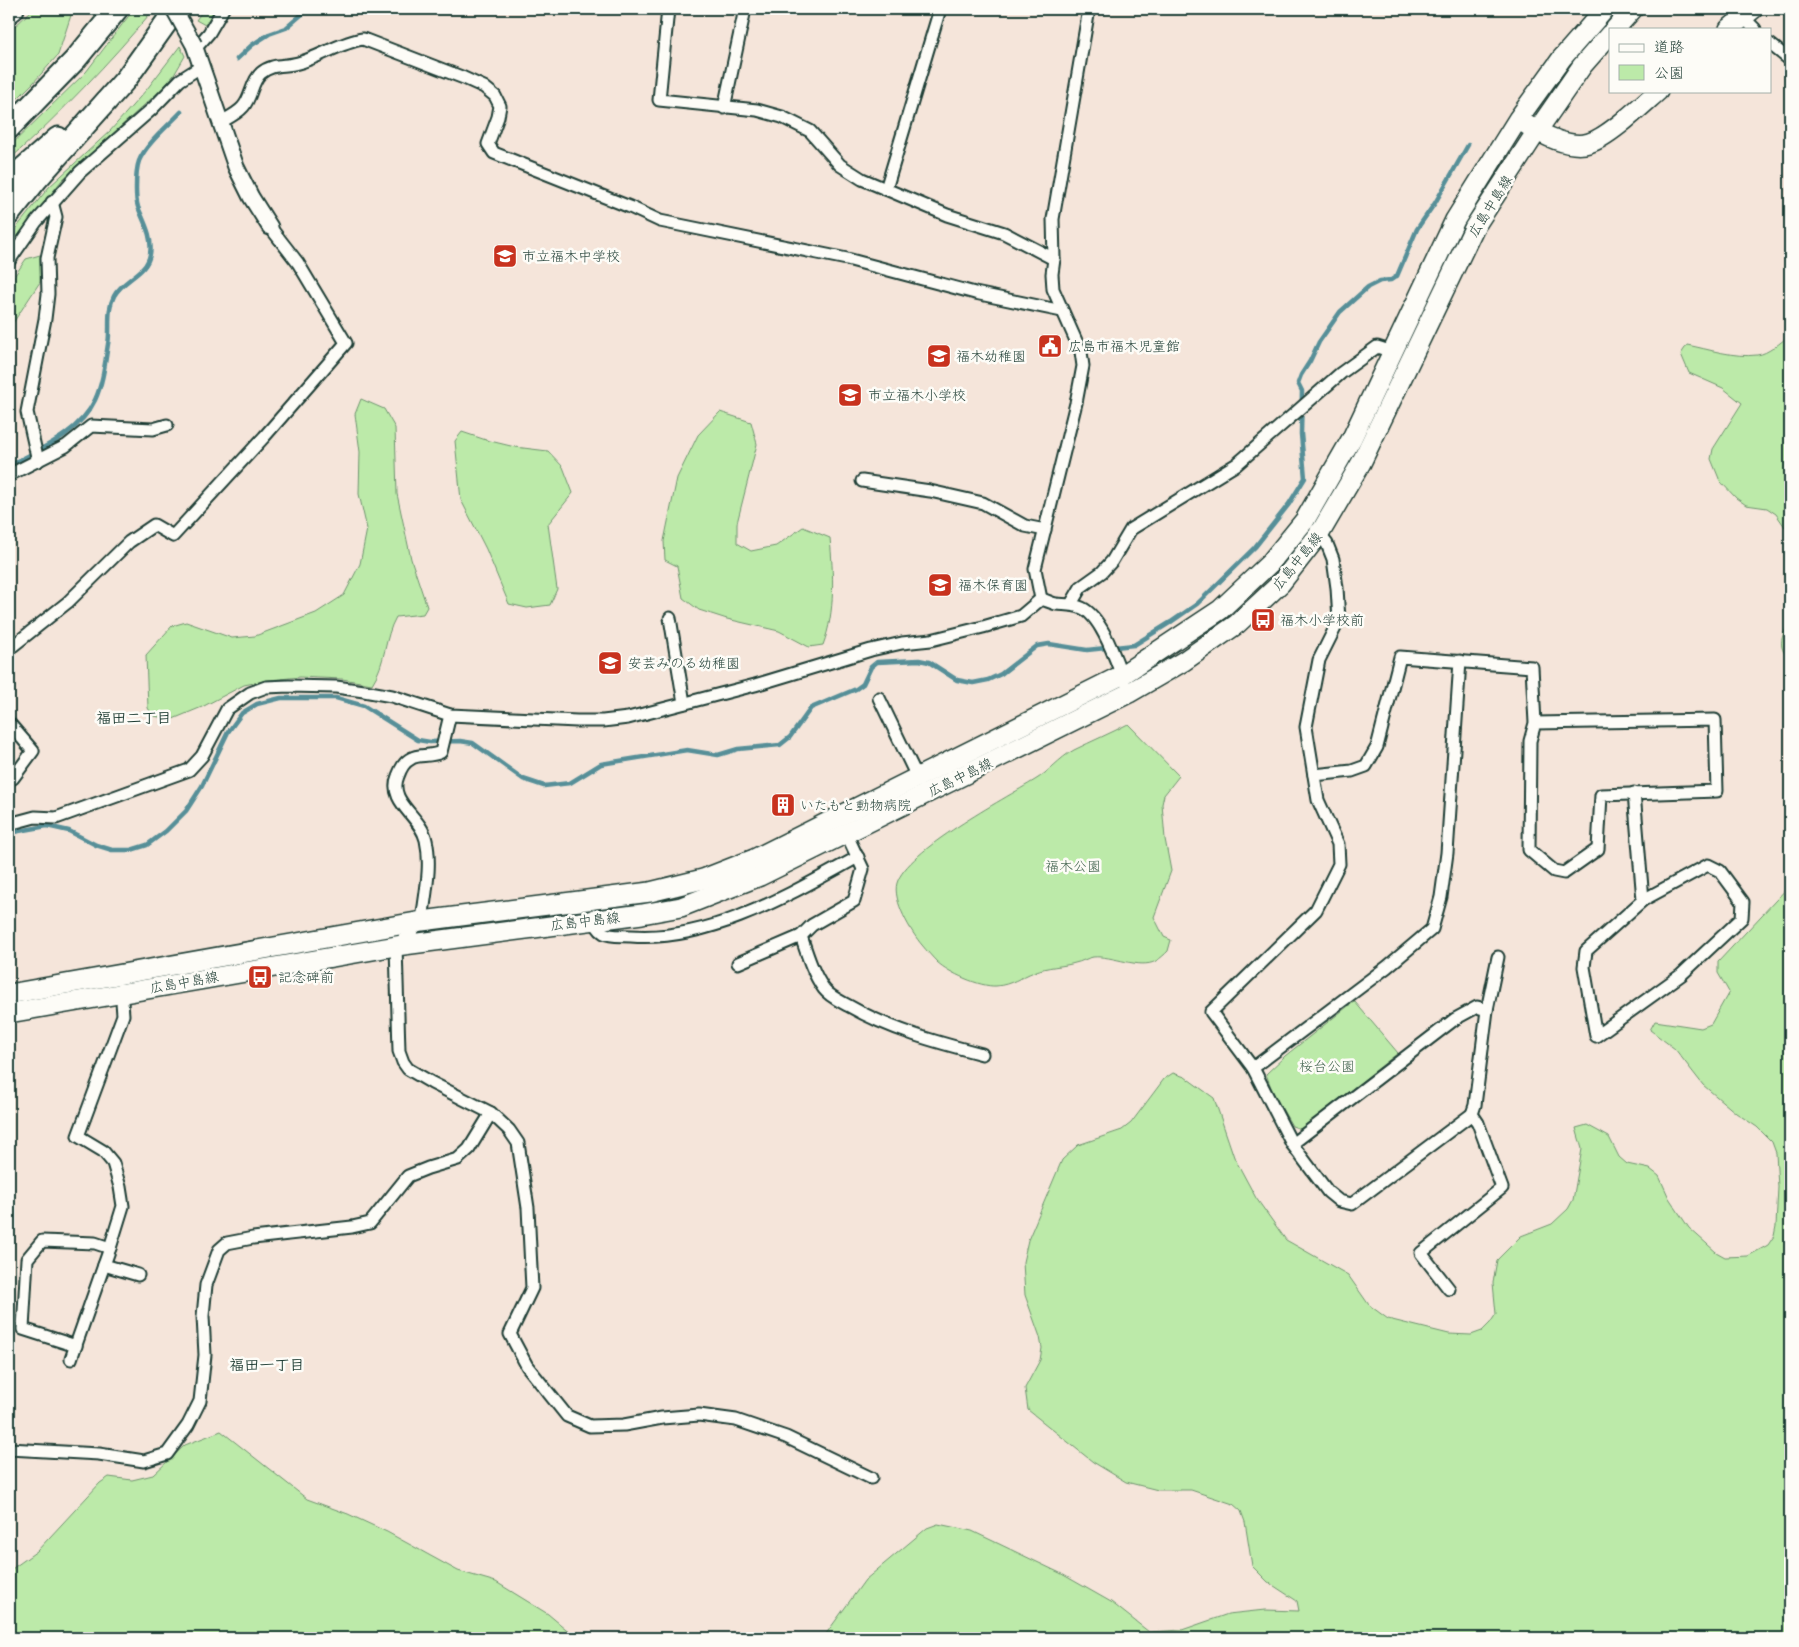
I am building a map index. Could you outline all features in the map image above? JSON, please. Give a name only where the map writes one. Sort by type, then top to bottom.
[{"type":"highway","points":[[9,12],[13,9]]},
{"type":"highway","points":[[9,128],[74,60],[117,9]]},
{"type":"highway","points":[[9,181],[62,134],[98,98],[133,60],[174,9]]},
{"type":"highway","points":[[9,214],[37,179],[126,78],[174,9]]},
{"type":"main road","name":"広島中島線","points":[[9,994],[120,984],[681,907],[760,876],[846,833],[921,786],[1122,675],[1220,610],[1270,564],[1305,520],[1352,438],[1455,220],[1518,119],[1562,58],[1605,9]]},
{"type":"main road","points":[[1616,28],[1632,9]]},
{"type":"main road","name":"広島中島線","points":[[9,1014],[120,984],[392,926],[650,892],[703,879],[754,859],[1129,693],[1184,661],[1236,624],[1281,583],[1320,534],[1361,463],[1474,228],[1582,66],[1609,35]]},
{"type":"main road","points":[[1518,119],[1537,131],[1559,140],[1577,145],[1590,143],[1608,133],[1657,92]]},
{"type":"street","points":[[9,649],[68,602],[129,542],[154,526],[173,536],[264,437],[346,343],[298,264],[270,227],[251,197],[236,167],[195,47],[174,9]]},
{"type":"street","points":[[195,47],[209,33],[223,9]]},
{"type":"street","points":[[668,9],[659,100],[757,110],[782,116],[810,131],[840,165],[862,179],[947,214],[1004,233],[1054,259]]},
{"type":"street","points":[[724,108],[745,9]]},
{"type":"street","points":[[886,189],[940,9]]},
{"type":"street","points":[[1041,599],[1035,569],[1076,403],[1083,366],[1081,352],[1053,289],[1052,274],[1054,219],[1089,9]]},
{"type":"street","points":[[221,122],[243,108],[249,98],[255,79],[263,71],[274,65],[296,64],[326,54],[355,40],[364,40],[464,78],[484,87],[495,96],[500,106],[488,144],[494,153],[630,207],[660,221],[847,259],[975,293],[1062,311]]},
{"type":"street","points":[[1772,46],[1790,60]]},
{"type":"street","points":[[9,261],[36,222],[80,172],[152,109],[180,80],[202,66]]},
{"type":"street","points":[[38,461],[27,412],[48,294],[47,258],[56,217],[52,202]]},
{"type":"street","points":[[1071,604],[1081,587],[1102,572],[1112,561],[1131,529],[1237,464],[1341,373],[1377,347],[1393,352]]},
{"type":"street","points":[[9,475],[66,446],[91,426],[153,429],[167,425]]},
{"type":"street","points":[[862,481],[930,491],[983,503],[1025,526],[1045,530]]},
{"type":"street","points":[[1305,520],[1320,534],[1327,544],[1333,559],[1337,588],[1339,620],[1319,660],[1306,728],[1318,800],[1338,844],[1339,864],[1316,910],[1211,1012],[1253,1068],[1292,1144],[1328,1192],[1339,1202],[1352,1204],[1472,1114],[1475,1105],[1487,1010],[1498,957]]},
{"type":"street","points":[[1041,599],[1055,604],[1071,604],[1085,609],[1096,619],[1129,693]]},
{"type":"street","points":[[9,824],[35,818],[56,818],[189,770],[202,756],[226,709],[250,693],[266,687],[336,687],[364,691],[392,696],[450,715],[603,720],[628,718],[755,685],[871,650],[902,643],[931,640],[983,627],[1021,616],[1041,599]]},
{"type":"street","points":[[670,618],[684,703]]},
{"type":"street","points":[[1314,774],[1352,771],[1366,766],[1377,747],[1400,657],[1532,667],[1535,723],[1530,741],[1529,850],[1554,871],[1564,873],[1598,849],[1601,795],[1718,791],[1715,720],[1535,723]]},
{"type":"street","points":[[1253,1068],[1380,972],[1432,929],[1441,897],[1447,853],[1460,661]]},
{"type":"street","points":[[879,698],[921,786]]},
{"type":"street","points":[[396,946],[422,921],[428,856],[426,839],[418,823],[396,793],[396,781],[402,766],[413,757],[434,756],[441,752],[450,715]]},
{"type":"street","points":[[9,723],[34,751],[13,778],[9,780]]},
{"type":"street","points":[[1634,793],[1643,900]]},
{"type":"street","points":[[738,963],[800,936],[812,925],[854,901],[863,869],[846,833]]},
{"type":"street","points":[[590,900],[594,920],[599,930],[604,934],[635,937],[678,934],[701,929],[765,906],[858,857]]},
{"type":"street","points":[[1708,865],[1720,871],[1743,902],[1742,918],[1681,975],[1596,1036],[1584,966],[1586,951],[1643,900],[1708,865]]},
{"type":"street","points":[[392,926],[396,946],[400,1051],[403,1062],[408,1069],[432,1083],[491,1113],[509,1130],[518,1143],[528,1208],[532,1288],[510,1334],[527,1366],[567,1416],[590,1426],[624,1425],[662,1418],[699,1415],[736,1420],[786,1437],[871,1478]]},
{"type":"street","points":[[800,936],[818,980],[825,991],[834,998],[862,1014],[898,1030],[941,1044],[982,1054]]},
{"type":"street","points":[[72,1359],[123,1206],[120,1187],[112,1163],[103,1151],[78,1136],[123,1016],[120,984]]},
{"type":"street","points":[[1292,1144],[1455,1019],[1477,1007],[1487,1010]]},
{"type":"street","points":[[9,1450],[99,1454],[144,1461],[167,1454],[188,1425],[200,1400],[206,1355],[203,1316],[206,1285],[219,1250],[228,1243],[253,1238],[352,1227],[370,1223],[408,1176],[428,1168],[458,1160],[469,1149],[491,1113]]},
{"type":"street","points":[[1449,1289],[1421,1253],[1502,1188],[1478,1123],[1472,1114]]},
{"type":"street","points":[[76,1346],[23,1329],[27,1259],[42,1241],[95,1243],[110,1248]]},
{"type":"street","points":[[104,1265],[138,1275]]},
{"type":"green space","points":[[33,9],[73,9],[58,55],[9,107],[9,32]]},
{"type":"green space","points":[[134,9],[154,9],[84,87],[9,160],[9,147],[86,72]]},
{"type":"green space","points":[[204,9],[215,9],[205,25],[196,20]]},
{"type":"green space","points":[[180,46],[185,56],[174,75],[164,87],[62,180],[9,247],[9,237],[49,187],[110,131],[147,89]]},
{"type":"green space","points":[[40,255],[40,282],[9,329],[9,284],[26,259]]},
{"type":"green space","points":[[1790,335],[1790,531],[1776,514],[1767,508],[1746,505],[1736,498],[1720,481],[1711,459],[1713,449],[1742,403],[1723,388],[1689,373],[1681,354],[1687,345],[1730,354],[1757,355],[1770,350]]},
{"type":"green space","points":[[361,399],[384,409],[395,428],[397,494],[411,559],[427,607],[423,614],[396,617],[389,633],[380,668],[372,684],[342,679],[300,677],[269,680],[244,685],[202,707],[173,719],[153,716],[148,708],[146,655],[172,626],[186,622],[232,638],[255,636],[316,613],[344,595],[360,564],[367,529],[359,494],[360,452],[355,414]]},
{"type":"green space","points":[[720,412],[751,422],[757,444],[737,523],[737,543],[751,551],[776,546],[803,527],[830,538],[833,578],[832,605],[823,645],[809,647],[779,631],[727,619],[699,610],[683,598],[677,566],[665,560],[664,541],[677,478],[698,435]]},
{"type":"green space","points":[[462,432],[515,447],[548,451],[563,467],[573,493],[548,524],[557,589],[550,605],[527,608],[509,604],[486,549],[461,500],[455,441]]},
{"type":"green space","points":[[1790,620],[1790,659],[1783,650],[1782,640]]},
{"type":"green space","name":"福木公園","points":[[1128,724],[1179,776],[1164,795],[1162,804],[1165,839],[1171,871],[1154,917],[1164,937],[1171,940],[1168,951],[1158,960],[1142,964],[1093,957],[1080,962],[1039,970],[996,986],[973,982],[942,966],[918,939],[900,907],[896,890],[897,883],[905,870],[918,856],[958,826],[1040,777],[1069,753]]},
{"type":"green space","points":[[1790,885],[1790,1638],[823,1638],[865,1580],[927,1528],[938,1524],[972,1531],[1060,1573],[1111,1602],[1149,1632],[1182,1630],[1228,1614],[1265,1610],[1299,1611],[1297,1601],[1268,1582],[1252,1566],[1245,1522],[1241,1511],[1233,1504],[1191,1490],[1158,1490],[1126,1482],[1093,1462],[1028,1410],[1025,1388],[1040,1360],[1042,1348],[1025,1295],[1023,1262],[1028,1240],[1062,1160],[1078,1145],[1122,1130],[1131,1123],[1164,1079],[1173,1073],[1185,1077],[1214,1098],[1234,1157],[1256,1198],[1286,1240],[1348,1275],[1369,1305],[1388,1319],[1449,1334],[1471,1335],[1482,1331],[1490,1323],[1496,1314],[1493,1283],[1497,1260],[1521,1236],[1552,1224],[1568,1209],[1573,1200],[1582,1149],[1576,1128],[1587,1125],[1609,1137],[1619,1157],[1627,1164],[1650,1169],[1659,1176],[1669,1198],[1689,1228],[1716,1252],[1725,1257],[1748,1256],[1768,1245],[1774,1236],[1778,1187],[1776,1153],[1772,1142],[1757,1127],[1736,1113],[1703,1085],[1675,1049],[1650,1030],[1655,1021],[1701,1028],[1711,1024],[1729,992],[1718,973],[1718,962]]},
{"type":"green space","name":"桜台公園","points":[[1355,1002],[1398,1053],[1301,1129],[1292,1126],[1273,1093],[1266,1074],[1285,1056]]},
{"type":"green space","points":[[221,1431],[307,1499],[348,1514],[387,1532],[458,1571],[496,1582],[548,1614],[579,1638],[9,1638],[9,1571],[37,1551],[100,1483],[109,1477],[132,1480],[153,1475],[185,1445]]},
{"type":"waterway","points":[[237,59],[252,45],[269,34],[286,28],[308,9]]},
{"type":"waterway","points":[[9,466],[46,447],[69,431],[88,412],[95,400],[105,366],[109,338],[109,314],[114,296],[123,285],[140,272],[148,261],[150,254],[149,236],[136,200],[138,164],[152,142],[181,112]]},
{"type":"waterway","points":[[9,834],[47,826],[69,831],[96,845],[112,850],[131,850],[147,845],[166,831],[186,811],[202,786],[228,732],[242,713],[257,704],[281,698],[336,698],[364,706],[418,740],[473,743],[523,779],[544,786],[570,783],[601,764],[687,750],[718,755],[738,749],[780,745],[790,737],[811,708],[856,689],[863,684],[871,667],[877,662],[919,660],[929,662],[957,680],[973,683],[988,680],[1001,674],[1037,646],[1049,644],[1087,650],[1134,645],[1197,604],[1255,547],[1289,504],[1305,478],[1301,434],[1302,391],[1298,383],[1301,375],[1319,342],[1340,312],[1368,287],[1380,281],[1391,280],[1397,276],[1417,229],[1435,203],[1468,145]]},
{"type":"place","name":"市立福木中学校","points":[[505,256]]},
{"type":"place","name":"広島市福木児童館","points":[[1050,346]]},
{"type":"place","name":"福木幼稚園","points":[[939,356]]},
{"type":"place","name":"市立福木小学校","points":[[850,395]]},
{"type":"place","name":"福木保育園","points":[[940,585]]},
{"type":"place","name":"福木小学校前","points":[[1263,620]]},
{"type":"place","name":"安芸みのる幼稚園","points":[[610,663]]},
{"type":"place","name":"いたもと動物病院","points":[[783,805]]},
{"type":"place","name":"記念碑前","points":[[260,977]]},
{"type":"district","name":"福田二丁目","points":[[134,718]]},
{"type":"district","name":"福田一丁目","points":[[267,1365]]}]
